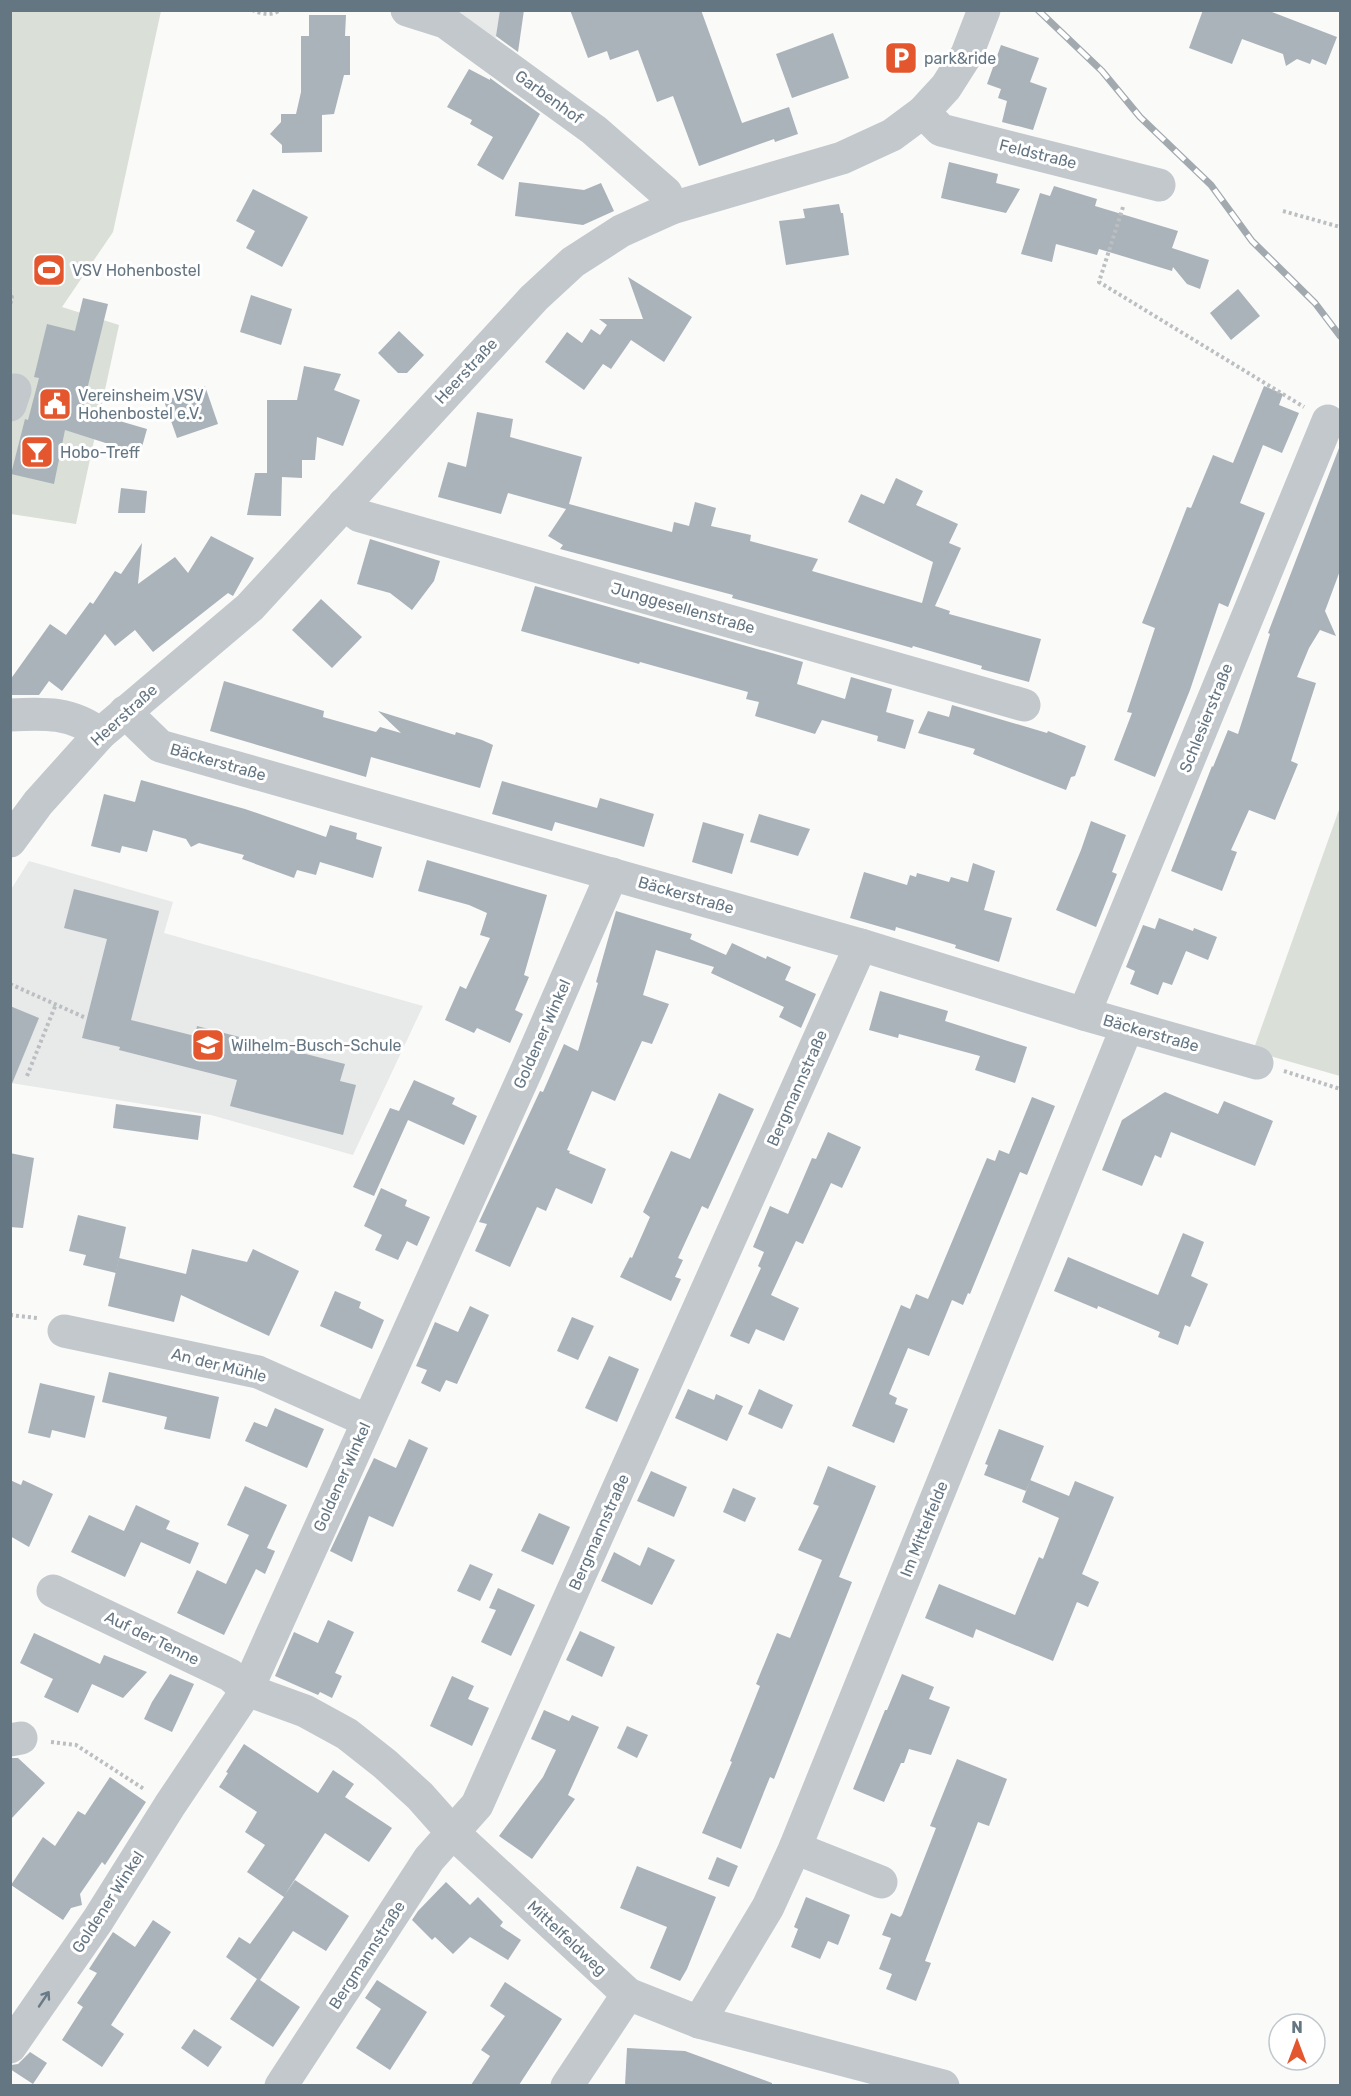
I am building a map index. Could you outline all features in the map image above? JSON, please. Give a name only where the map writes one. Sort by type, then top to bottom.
[{"type":"street","name":"Garbenhof","points":[[407,10],[445,22],[594,130],[666,193],[672,208]]},
{"type":"street","name":"Heerstraße","points":[[10,841],[38,803],[100,734],[250,607],[534,298],[573,261],[621,231],[672,208],[842,158],[892,135],[923,112],[946,87],[967,54],[984,10]]},
{"type":"street","name":"Feldstraße","points":[[923,112],[941,130],[1146,181]]},
{"type":"street","name":"Schlesierstraße","points":[[1084,1014],[1328,421]]},
{"type":"street","name":"Junggesellenstraße","points":[[344,504],[360,516],[1024,705]]},
{"type":"street","name":"Bäckerstraße","points":[[124,712],[160,746],[861,945],[1127,1027],[1257,1063]]},
{"type":"street","points":[[10,715],[39,713],[71,718],[86,723],[100,734]]},
{"type":"street","name":"Goldener Winkel","points":[[10,2047],[98,1920],[170,1805],[247,1690],[528,1067],[612,874]]},
{"type":"street","name":"Bergmannstraße","points":[[281,2085],[429,1860],[477,1804],[861,945]]},
{"type":"street","name":"Im Mittelfelde","points":[[699,2022],[768,1907],[795,1848],[1127,1027]]},
{"type":"street","name":"An der Mühle","points":[[64,1331],[258,1372],[368,1421]]},
{"type":"street","name":"Auf der Tenne","points":[[53,1591],[230,1675],[247,1690]]},
{"type":"street","name":"Mittelfeldweg","points":[[247,1690],[305,1711],[347,1734],[385,1764],[420,1796],[452,1832],[628,1994],[699,2022],[922,2083]]},
{"type":"street","points":[[795,1848],[881,1882]]},
{"type":"street","points":[[567,2085],[628,1994]]},
{"type":"path","points":[[252,10],[260,14],[277,13],[280,10]]},
{"type":"path","points":[[1146,181],[1099,282],[1328,421]]},
{"type":"path","points":[[1282,211],[1341,227]]},
{"type":"path","points":[[10,297],[12,297],[10,306]]},
{"type":"path","points":[[10,984],[86,1018]]},
{"type":"path","points":[[27,1076],[56,1004]]},
{"type":"path","points":[[1257,1063],[1341,1089]]},
{"type":"path","points":[[16,1739],[76,1745],[170,1805]]},
{"type":"shaded area","name":"VSV Hohenbostel","points":[[10,11],[161,11],[113,232],[62,307],[119,325],[76,524],[11,514]]},
{"type":"shaded area","points":[[442,11],[500,11],[496,38]]},
{"type":"shaded area","points":[[1340,807],[1340,1076],[1253,1051]]},
{"type":"shaded area","name":"Wilhelm-Busch-Schule","points":[[29,861],[173,902],[164,933],[423,1006],[353,1155],[211,1115],[11,1083],[10,891]]},
{"type":"building","points":[[500,10],[524,10],[518,52],[496,36]]},
{"type":"building","points":[[570,10],[701,10],[742,123],[789,107],[798,134],[775,142],[774,139],[699,166],[673,96],[657,102],[638,50],[610,60],[607,51],[588,58]]},
{"type":"building","points":[[1203,10],[1267,10],[1337,37],[1326,65],[1312,59],[1310,64],[1297,59],[1286,66],[1283,54],[1242,39],[1232,64],[1189,48]]},
{"type":"building","points":[[309,15],[346,15],[345,36],[350,36],[350,75],[344,75],[334,114],[322,115],[322,152],[282,153],[282,145],[270,134],[281,122],[281,114],[296,114],[301,92],[301,36],[309,36]]},
{"type":"building","points":[[833,33],[849,78],[792,98],[776,54]]},
{"type":"building","points":[[1001,45],[1039,58],[1030,82],[1047,88],[1033,130],[1002,122],[1007,101],[998,98],[1001,89],[987,84]]},
{"type":"building","points":[[469,69],[490,80],[490,78],[540,114],[503,180],[477,165],[493,137],[470,124],[472,120],[447,107]]},
{"type":"building","points":[[949,162],[998,174],[996,183],[1020,189],[1006,213],[941,198]]},
{"type":"building","points":[[519,182],[584,190],[601,183],[614,211],[583,225],[515,216]]},
{"type":"building","points":[[1054,186],[1097,199],[1095,206],[1178,231],[1172,248],[1209,260],[1200,289],[1187,284],[1173,267],[1172,271],[1099,249],[1097,255],[1056,244],[1052,262],[1021,254],[1040,193],[1050,196]]},
{"type":"building","points":[[253,189],[308,217],[282,267],[246,248],[255,231],[236,221]]},
{"type":"building","points":[[839,204],[841,213],[843,213],[849,255],[786,265],[779,221],[805,218],[803,209]]},
{"type":"building","points":[[628,277],[692,317],[664,362],[631,340],[611,369],[603,364],[584,390],[545,362],[567,332],[582,343],[591,329],[600,335],[607,325],[599,319],[643,319]]},
{"type":"building","points":[[1238,289],[1260,316],[1231,340],[1210,313]]},
{"type":"building","points":[[251,295],[292,309],[281,345],[240,332]]},
{"type":"building","name":"Vereinsheim VSV Hohenbostel e.V.","points":[[83,298],[108,304],[82,410],[147,429],[140,454],[65,430],[54,484],[11,474],[25,419],[28,420],[39,378],[34,377],[47,324],[75,331]]},
{"type":"building","points":[[399,331],[424,355],[407,373],[398,373],[378,353]]},
{"type":"building","points":[[304,366],[341,374],[334,390],[360,400],[343,446],[317,437],[315,460],[302,460],[302,478],[282,477],[281,516],[247,515],[255,473],[267,473],[267,400],[297,400]]},
{"type":"building","points":[[205,386],[218,424],[177,438],[164,401]]},
{"type":"building","points":[[1264,386],[1283,394],[1279,405],[1299,413],[1282,453],[1263,445],[1240,503],[1265,513],[1228,607],[1219,603],[1190,690],[1155,777],[1114,760],[1132,713],[1127,712],[1155,628],[1142,623],[1187,507],[1191,508],[1213,455],[1233,463]]},
{"type":"building","points":[[477,412],[513,419],[510,437],[582,457],[569,504],[672,532],[674,522],[689,526],[695,502],[716,508],[711,526],[751,535],[750,541],[818,559],[812,571],[922,603],[933,562],[848,522],[861,494],[884,504],[896,478],[923,491],[916,505],[958,524],[949,543],[961,548],[935,606],[950,611],[949,614],[1041,639],[1029,682],[981,669],[982,666],[913,646],[912,648],[732,598],[733,595],[560,549],[563,545],[548,536],[566,509],[508,493],[501,514],[438,497],[448,462],[466,467]]},
{"type":"building","points":[[1339,448],[1341,568],[1325,611],[1336,636],[1320,630],[1309,648],[1297,677],[1316,683],[1291,761],[1298,764],[1275,820],[1249,810],[1231,850],[1237,852],[1222,891],[1171,871],[1228,730],[1238,734],[1270,634],[1268,633]]},
{"type":"building","points":[[121,488],[147,491],[145,513],[118,513]]},
{"type":"building","points":[[211,536],[254,558],[233,596],[228,593],[153,652],[135,630],[115,646],[105,634],[62,691],[49,681],[39,695],[10,695],[10,680],[50,624],[66,635],[90,602],[93,604],[115,571],[121,574],[142,543],[138,584],[175,557],[188,573]]},
{"type":"building","points":[[370,539],[440,561],[434,581],[412,610],[390,593],[357,584]]},
{"type":"building","points":[[535,586],[803,662],[797,684],[845,699],[851,677],[892,689],[886,712],[914,720],[905,749],[877,741],[878,736],[822,720],[815,734],[755,716],[759,702],[746,699],[748,692],[521,631]]},
{"type":"building","points":[[321,599],[362,637],[332,668],[292,630]]},
{"type":"building","points":[[224,681],[324,711],[323,717],[376,732],[380,727],[401,733],[378,711],[455,735],[456,732],[482,740],[493,745],[480,788],[371,757],[366,777],[210,731]]},
{"type":"building","points":[[952,705],[1047,733],[1048,731],[1086,746],[1075,776],[1071,777],[1066,790],[973,754],[975,749],[918,733],[928,711],[949,717]]},
{"type":"building","points":[[141,780],[245,809],[326,837],[330,825],[357,833],[356,839],[382,847],[373,878],[320,862],[316,875],[297,870],[294,878],[242,859],[244,855],[199,843],[191,847],[186,839],[153,830],[147,852],[122,846],[120,853],[91,846],[104,794],[135,802]]},
{"type":"building","points":[[502,781],[597,808],[600,798],[654,814],[644,847],[555,822],[552,831],[492,814]]},
{"type":"building","points":[[759,814],[810,829],[798,856],[750,842]]},
{"type":"building","points":[[1091,821],[1126,835],[1112,872],[1117,874],[1096,927],[1056,910]]},
{"type":"building","points":[[703,822],[744,834],[732,874],[692,862]]},
{"type":"building","points":[[427,860],[547,895],[524,975],[529,977],[515,1010],[523,1014],[510,1043],[477,1028],[474,1033],[445,1020],[460,986],[466,989],[490,938],[480,935],[487,913],[469,905],[418,891]]},
{"type":"building","points":[[973,863],[995,871],[984,910],[1012,918],[999,962],[955,948],[956,945],[896,927],[895,931],[850,918],[864,872],[907,885],[910,875],[916,877],[917,873],[949,882],[951,877],[968,882]]},
{"type":"building","points":[[74,889],[159,911],[131,1020],[195,1036],[197,1026],[345,1064],[340,1081],[356,1085],[343,1135],[230,1106],[237,1080],[119,1050],[120,1047],[82,1038],[107,939],[64,928]]},
{"type":"building","points":[[616,911],[692,934],[690,939],[726,955],[732,943],[766,959],[767,956],[791,967],[785,980],[816,994],[801,1028],[779,1017],[784,1007],[711,973],[714,967],[656,950],[643,995],[669,1004],[652,1044],[642,1041],[615,1101],[592,1091],[567,1150],[570,1151],[569,1153],[606,1169],[592,1204],[556,1188],[546,1211],[537,1207],[510,1267],[475,1251],[487,1224],[479,1222],[564,1044],[578,1051]]},
{"type":"building","points":[[1159,918],[1217,937],[1208,960],[1186,951],[1172,985],[1163,982],[1158,995],[1130,984],[1135,971],[1126,967],[1143,925],[1155,929]]},
{"type":"building","points":[[880,991],[948,1011],[945,1021],[1027,1047],[1015,1083],[975,1070],[980,1056],[899,1034],[898,1038],[869,1030]]},
{"type":"building","points":[[10,1006],[39,1018],[11,1086],[10,1086]]},
{"type":"building","points":[[414,1080],[455,1098],[452,1104],[477,1116],[464,1145],[408,1120],[374,1196],[353,1187],[390,1108],[399,1111]]},
{"type":"building","points":[[1165,1092],[1218,1114],[1224,1101],[1273,1121],[1255,1166],[1171,1132],[1161,1158],[1155,1155],[1142,1186],[1102,1170],[1122,1120]]},
{"type":"building","points":[[719,1093],[754,1109],[708,1209],[702,1206],[678,1258],[683,1260],[675,1277],[681,1279],[671,1301],[620,1277],[630,1257],[632,1258],[650,1217],[643,1212],[671,1151],[690,1159]]},
{"type":"building","points":[[1032,1097],[1055,1106],[1027,1175],[1020,1172],[970,1294],[968,1293],[963,1305],[952,1300],[929,1356],[908,1348],[889,1394],[897,1398],[895,1404],[908,1409],[894,1443],[852,1426],[901,1305],[910,1309],[916,1294],[928,1299],[987,1158],[995,1161],[999,1150],[1009,1154]]},
{"type":"building","points":[[116,1104],[201,1116],[198,1140],[113,1128]]},
{"type":"building","points":[[828,1132],[861,1147],[842,1188],[831,1183],[803,1244],[796,1241],[771,1295],[799,1308],[784,1341],[756,1329],[749,1344],[730,1336],[761,1268],[758,1266],[764,1252],[753,1247],[770,1206],[788,1214],[812,1158],[816,1159]]},
{"type":"building","points":[[10,1153],[34,1158],[23,1228],[10,1227]]},
{"type":"building","points":[[381,1188],[407,1200],[405,1206],[430,1217],[417,1246],[407,1241],[398,1260],[375,1250],[382,1235],[364,1226]]},
{"type":"building","points":[[78,1215],[126,1227],[116,1273],[83,1265],[86,1255],[69,1251]]},
{"type":"building","points":[[1183,1233],[1204,1242],[1191,1276],[1208,1284],[1190,1327],[1185,1325],[1178,1345],[1158,1337],[1160,1332],[1098,1306],[1097,1309],[1054,1291],[1068,1257],[1158,1295]]},
{"type":"building","points":[[192,1249],[247,1262],[253,1249],[299,1271],[269,1336],[181,1295],[174,1322],[108,1306],[119,1258],[186,1274]]},
{"type":"building","points":[[335,1291],[361,1302],[359,1308],[384,1320],[372,1349],[320,1326]]},
{"type":"building","points":[[470,1306],[489,1315],[457,1384],[446,1380],[440,1392],[421,1383],[427,1370],[416,1366],[435,1322],[458,1332]]},
{"type":"building","points":[[572,1317],[594,1326],[578,1360],[557,1351]]},
{"type":"building","points":[[609,1356],[639,1369],[617,1422],[585,1408]]},
{"type":"building","points":[[109,1372],[219,1397],[210,1439],[164,1429],[167,1417],[102,1402]]},
{"type":"building","points":[[40,1383],[95,1396],[85,1438],[52,1430],[50,1438],[28,1433]]},
{"type":"building","points":[[688,1389],[714,1400],[716,1394],[743,1406],[727,1441],[675,1418]]},
{"type":"building","points":[[759,1389],[793,1405],[782,1429],[748,1414]]},
{"type":"building","points":[[275,1408],[324,1429],[307,1468],[245,1441],[254,1422],[267,1427]]},
{"type":"building","points":[[999,1429],[1044,1446],[1026,1491],[984,1475],[988,1465],[985,1464]]},
{"type":"building","points":[[409,1439],[428,1448],[393,1527],[369,1516],[352,1562],[330,1551],[374,1458],[396,1468]]},
{"type":"building","points":[[828,1466],[876,1486],[839,1577],[852,1582],[774,1779],[770,1777],[741,1849],[702,1833],[732,1762],[730,1761],[760,1686],[756,1684],[777,1633],[790,1638],[822,1560],[798,1550],[819,1506],[813,1504]]},
{"type":"building","points":[[651,1471],[687,1487],[674,1517],[637,1501]]},
{"type":"building","points":[[10,1480],[21,1485],[23,1480],[53,1494],[29,1547],[10,1536]]},
{"type":"building","points":[[1030,1480],[1069,1496],[1075,1481],[1114,1497],[1082,1574],[1099,1582],[1088,1607],[1077,1602],[1053,1661],[976,1629],[973,1638],[925,1618],[939,1584],[1015,1615],[1039,1557],[1043,1559],[1059,1518],[1022,1502]]},
{"type":"building","points":[[245,1486],[287,1505],[267,1548],[275,1551],[265,1574],[256,1569],[224,1635],[177,1613],[197,1570],[226,1584],[249,1535],[227,1525]]},
{"type":"building","points":[[733,1488],[756,1498],[745,1522],[723,1512]]},
{"type":"building","points":[[136,1505],[170,1521],[166,1529],[199,1543],[190,1564],[141,1542],[125,1577],[71,1552],[89,1515],[124,1531]]},
{"type":"building","points":[[539,1513],[570,1527],[553,1565],[521,1551]]},
{"type":"building","points":[[648,1547],[675,1560],[652,1605],[601,1581],[614,1552],[640,1566]]},
{"type":"building","points":[[470,1564],[493,1574],[480,1601],[457,1591]]},
{"type":"building","points":[[498,1588],[535,1605],[511,1656],[481,1642],[496,1610],[489,1608]]},
{"type":"building","points":[[328,1620],[354,1632],[335,1673],[342,1676],[332,1698],[320,1692],[318,1695],[275,1676],[294,1632],[318,1643]]},
{"type":"building","points":[[580,1631],[615,1647],[602,1677],[566,1660]]},
{"type":"building","points":[[34,1633],[100,1664],[104,1655],[147,1672],[123,1698],[92,1684],[78,1713],[44,1697],[53,1679],[20,1663]]},
{"type":"building","points":[[170,1674],[194,1684],[172,1732],[144,1719]]},
{"type":"building","points":[[902,1674],[934,1687],[929,1699],[950,1707],[931,1755],[909,1749],[884,1802],[853,1789]]},
{"type":"building","points":[[452,1676],[474,1686],[468,1699],[489,1708],[472,1746],[430,1726]]},
{"type":"building","points":[[544,1710],[569,1721],[572,1715],[599,1727],[568,1795],[575,1799],[532,1859],[499,1836],[543,1777],[556,1750],[531,1739]]},
{"type":"building","points":[[627,1726],[648,1735],[637,1758],[617,1748]]},
{"type":"building","points":[[244,1744],[318,1793],[333,1770],[354,1784],[345,1797],[392,1828],[369,1862],[325,1833],[284,1896],[295,1880],[349,1916],[326,1951],[293,1931],[260,1980],[300,2007],[273,2047],[230,2019],[257,1979],[226,1957],[239,1937],[250,1944],[284,1897],[247,1872],[265,1845],[245,1832],[257,1812],[219,1787]]},
{"type":"building","points":[[10,1758],[18,1758],[45,1783],[10,1820]]},
{"type":"building","points":[[957,1759],[1007,1779],[989,1826],[978,1822],[925,1961],[931,1963],[916,2001],[886,1989],[892,1974],[879,1969],[891,1938],[882,1935],[891,1913],[900,1917],[902,1915],[936,1828],[930,1826]]},
{"type":"building","points":[[110,1777],[146,1802],[105,1865],[102,1862],[80,1894],[82,1905],[71,1908],[63,1920],[11,1885],[43,1837],[55,1846],[78,1811],[85,1815]]},
{"type":"building","points":[[717,1857],[738,1866],[729,1887],[708,1879]]},
{"type":"building","points":[[637,1866],[716,1897],[680,1981],[650,1968],[667,1927],[620,1908]]},
{"type":"building","points":[[446,1882],[470,1905],[478,1897],[503,1922],[500,1926],[521,1940],[508,1960],[470,1937],[453,1954],[435,1937],[432,1940],[412,1920]]},
{"type":"building","points":[[806,1897],[850,1915],[838,1945],[828,1941],[820,1959],[791,1947],[798,1929],[794,1927]]},
{"type":"building","points":[[153,1920],[171,1932],[111,2025],[124,2034],[102,2067],[62,2040],[83,2007],[77,2003],[97,1973],[89,1969],[113,1932],[135,1947]]},
{"type":"building","points":[[377,1980],[427,2012],[390,2070],[356,2048],[381,2009],[365,1998]]},
{"type":"building","points":[[505,1982],[562,2019],[519,2085],[471,2085],[490,2056],[481,2050],[505,2016],[490,2006]]},
{"type":"building","points":[[194,2029],[222,2047],[208,2067],[181,2048]]},
{"type":"building","points":[[627,2048],[685,2051],[772,2083],[772,2085],[625,2085]]},
{"type":"building","points":[[30,2052],[47,2063],[33,2084],[10,2069],[11,2065],[18,2064]]},
{"type":"railway","points":[[1038,10],[1102,71],[1140,117],[1211,185],[1252,241],[1315,303],[1340,336]]},
{"type":"place","name":"park&ride","points":[[901,58]]},
{"type":"place","name":"VSV Hohenbostel","points":[[49,270]]},
{"type":"place","name":"Vereinsheim VSV Hohenbostel e.V.","points":[[55,404]]},
{"type":"place","name":"Hobo-Treff","points":[[37,452]]},
{"type":"place","name":"Wilhelm-Busch-Schule","points":[[208,1045]]}]
